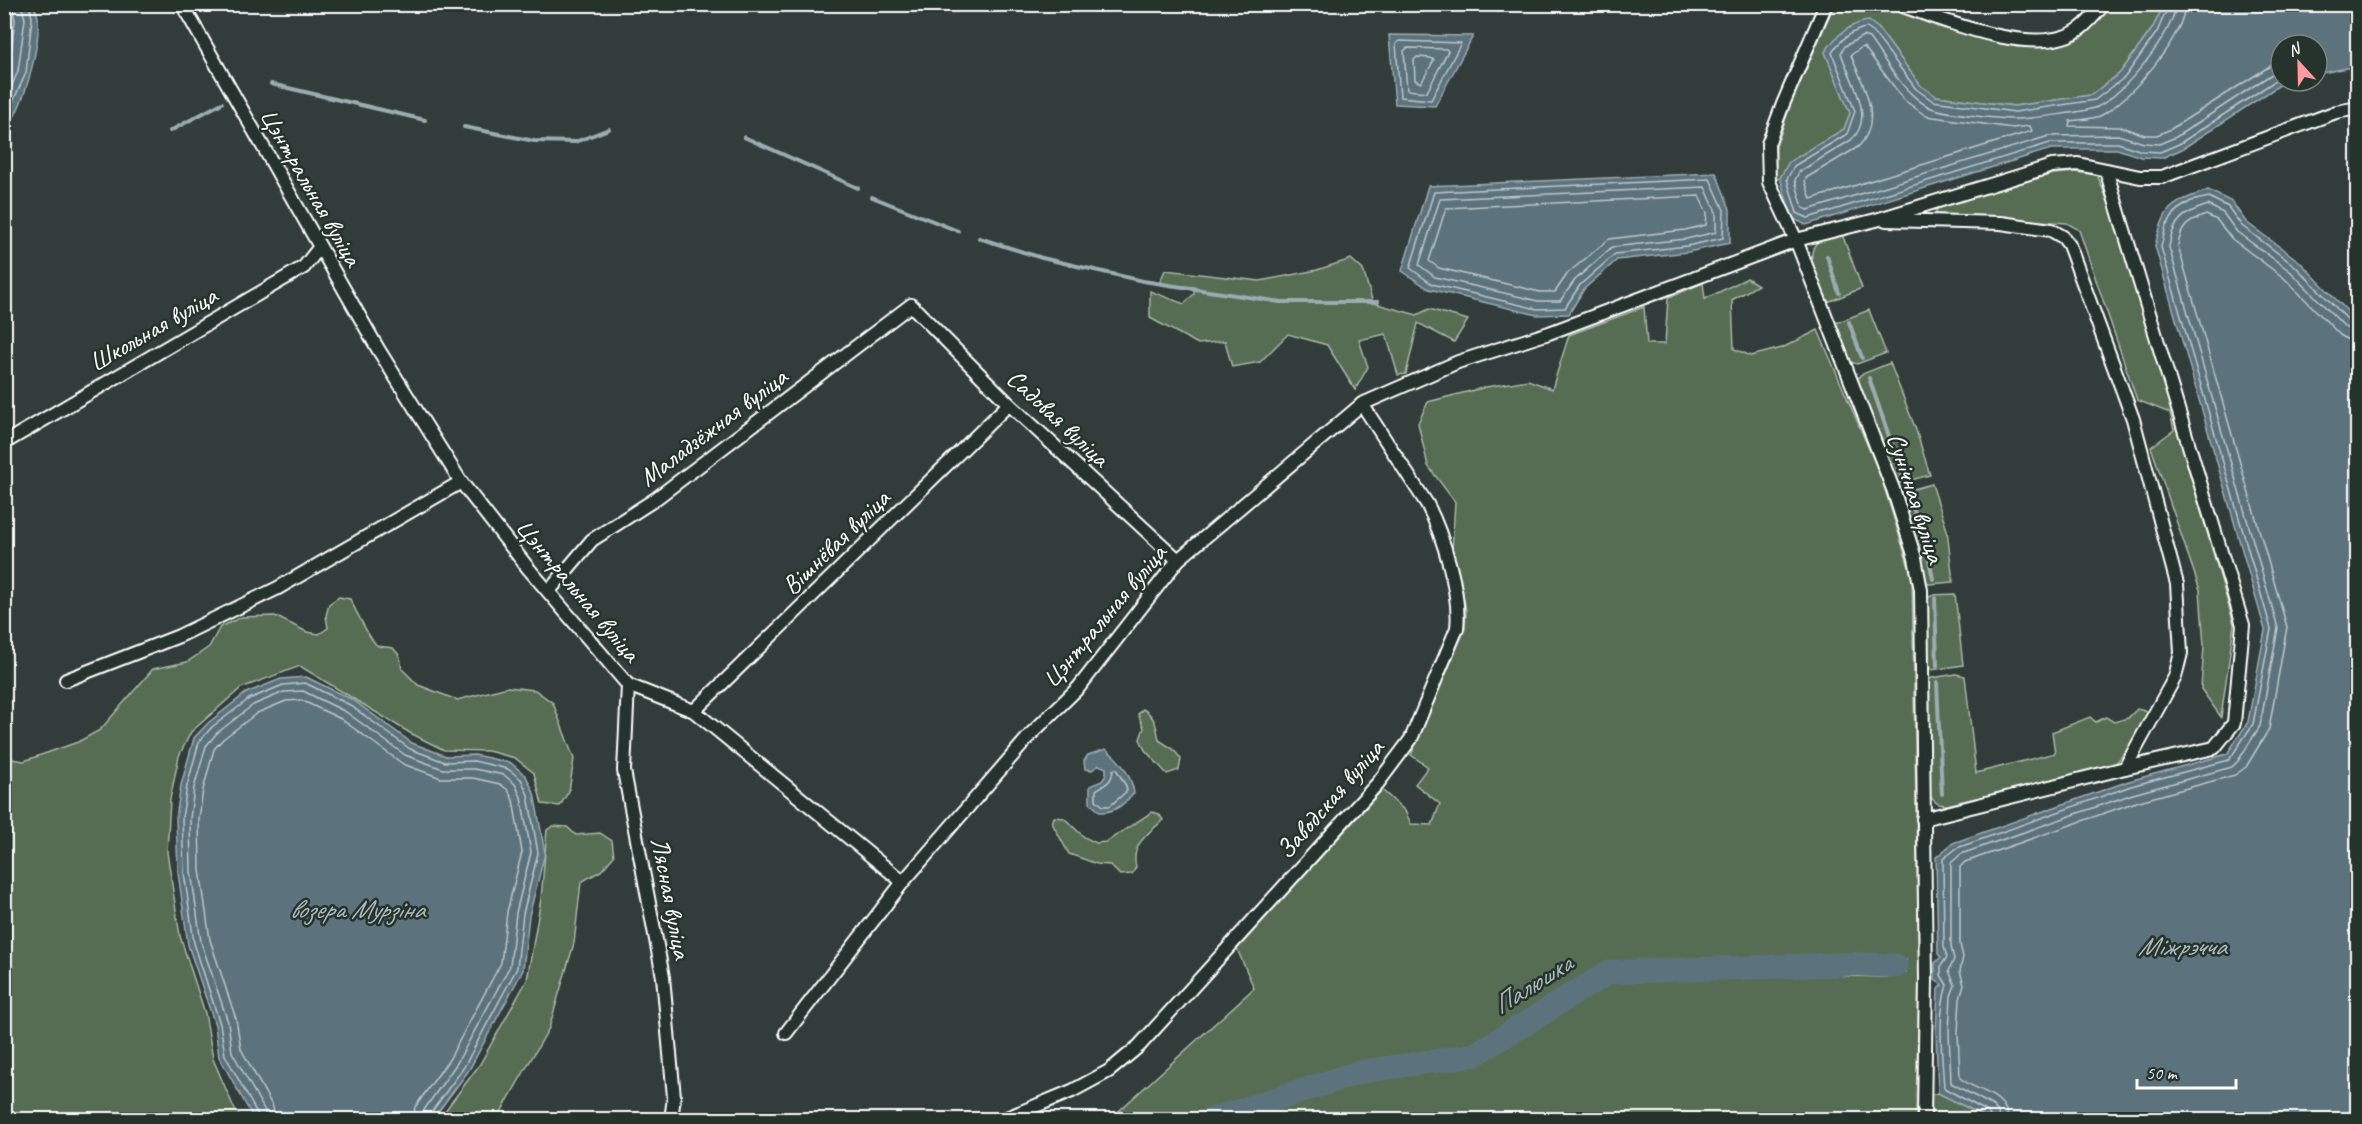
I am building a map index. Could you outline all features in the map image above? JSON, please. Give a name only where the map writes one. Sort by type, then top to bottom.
[{"type":"street","name":"Цэнтральная вуліца","points":[[182,4],[378,349],[461,482],[528,568],[628,685],[694,711],[903,882]]},
{"type":"street","name":"Сунічная вуліца","points":[[1826,4],[1768,144],[1769,182],[1796,240],[1889,478],[1915,558],[1921,590],[1926,979],[1924,1119]]},
{"type":"street","points":[[1898,4],[1941,20],[2018,41],[2053,41],[2080,29],[2104,4]]},
{"type":"street","points":[[1876,220],[2052,166],[2078,164],[2140,177],[2162,177],[2336,112],[2358,108]]},
{"type":"street","points":[[1923,819],[2214,748],[2234,723],[2243,625],[2106,170]]},
{"type":"street","name":"Цэнтральная вуліца","points":[[786,1033],[903,882],[1032,733],[1079,687],[1178,560],[1362,404],[1458,363],[1549,333],[1796,240],[1876,220]]},
{"type":"street","points":[[1876,220],[2001,223],[2041,228],[2051,230],[2063,237],[2069,245],[2133,419],[2177,584],[2181,653],[2175,677],[2125,768]]},
{"type":"street","name":"Школьная вуліца","points":[[4,443],[304,267],[319,248]]},
{"type":"street","name":"Садовая вуліца","points":[[912,305],[1009,404],[1178,560]]},
{"type":"street","name":"Маладзёжная вуліца","points":[[549,591],[592,540],[654,500],[912,305]]},
{"type":"street","name":"Вішнёвая вуліца","points":[[694,711],[1009,404]]},
{"type":"street","name":"Заводская вуліца","points":[[1002,1119],[1072,1091],[1109,1071],[1139,1046],[1378,783],[1411,739],[1457,628],[1459,611],[1436,522],[1427,504],[1362,404]]},
{"type":"street","points":[[66,680],[178,636],[278,588],[461,482]]},
{"type":"street","name":"Лясная вуліца","points":[[628,685],[624,771],[663,977],[674,1097],[671,1119]]},
{"type":"green space","points":[[1834,5],[1879,5],[1938,27],[2017,47],[2055,46],[2084,33],[2110,5],[2164,5],[2152,29],[2120,73],[2091,95],[2014,106],[1936,96],[1921,86],[1878,28],[1825,52],[1850,113],[1844,129],[1789,162],[1780,178],[1775,180],[1776,147],[1790,106]]},
{"type":"green space","points":[[2075,172],[2097,175],[2116,221],[2234,624],[2221,717],[2201,689],[2204,646],[2200,590],[2151,447],[2174,430],[2170,413],[2137,400],[2079,230],[2067,223],[1936,214],[1936,208],[2053,174]]},
{"type":"green space","points":[[1842,234],[1862,288],[1828,302],[1814,270],[1812,253],[1819,241]]},
{"type":"green space","points":[[1351,259],[1363,270],[1373,303],[1417,315],[1429,309],[1468,320],[1454,342],[1418,323],[1406,374],[1398,375],[1386,334],[1359,340],[1368,367],[1355,390],[1327,345],[1288,334],[1260,362],[1232,367],[1225,341],[1198,344],[1150,318],[1150,291],[1184,304],[1194,294],[1194,287],[1159,284],[1165,270],[1260,281],[1317,270]]},
{"type":"green space","points":[[1747,278],[1758,285],[1732,300],[1734,349],[1751,356],[1782,348],[1818,330],[1881,477],[1912,577],[1919,976],[1916,1119],[1109,1120],[1254,988],[1237,949],[1382,790],[1405,811],[1411,824],[1432,825],[1440,804],[1415,784],[1428,767],[1411,755],[1465,629],[1466,611],[1452,551],[1455,502],[1428,466],[1418,423],[1428,402],[1486,387],[1528,380],[1552,389],[1569,335],[1644,307],[1647,344],[1665,344],[1668,298],[1703,283],[1705,299]],"holes":[[[1889,956],[1906,960],[1906,972],[1896,972],[1888,977],[1843,976],[1843,957]]]},
{"type":"green space","points":[[1869,310],[1886,353],[1857,364],[1851,362],[1836,323]]},
{"type":"green space","points":[[1890,363],[1916,430],[1930,475],[1900,483],[1896,481],[1858,380],[1860,375]]},
{"type":"green space","points":[[1932,484],[1947,530],[1953,582],[1929,584],[1925,581],[1901,495],[1903,492]]},
{"type":"green space","points":[[1955,594],[1963,665],[1932,670],[1928,666],[1927,599],[1931,595]]},
{"type":"green space","points":[[339,597],[350,599],[371,639],[378,646],[393,648],[399,655],[402,669],[418,685],[457,700],[508,687],[535,690],[553,703],[574,759],[569,791],[560,806],[542,804],[534,773],[515,758],[488,751],[444,750],[410,733],[300,666],[241,688],[191,732],[179,756],[170,799],[167,852],[180,936],[205,1013],[213,1059],[234,1108],[242,1119],[5,1119],[5,758],[24,761],[78,742],[100,730],[153,669],[187,662],[209,647],[220,627],[242,617],[275,616],[307,632],[319,634],[328,628],[326,616],[329,604]]},
{"type":"green space","points":[[1956,674],[1965,676],[1976,773],[2055,753],[2052,732],[2090,717],[2096,722],[2106,717],[2114,722],[2128,718],[2137,709],[2149,712],[2127,750],[2114,765],[1947,805],[1938,804],[1929,793],[1928,681],[1932,678]]},
{"type":"green space","points":[[1143,709],[1153,718],[1159,740],[1173,749],[1181,759],[1179,770],[1167,774],[1145,750],[1140,739],[1144,728],[1138,714]]},
{"type":"green space","points":[[1152,812],[1159,814],[1163,820],[1146,835],[1138,846],[1136,867],[1132,874],[1120,875],[1110,865],[1097,864],[1069,854],[1052,823],[1054,817],[1064,818],[1084,837],[1096,843],[1106,842]]},
{"type":"green space","points":[[553,826],[567,827],[576,835],[600,833],[612,841],[614,856],[601,871],[581,882],[574,943],[549,1028],[497,1119],[439,1119],[480,1064],[527,980],[541,899],[547,830]]},
{"type":"green space","points":[[1938,1093],[1984,1116],[2011,1119],[1929,1119],[1929,1095]]},
{"type":"water","points":[[5,4],[34,5],[38,15],[38,30],[24,93],[12,120],[5,129]]},
{"type":"water","points":[[2164,5],[2357,5],[2357,66],[2329,72],[2329,33],[2269,33],[2269,92],[2182,149],[2162,158],[2141,157],[2117,149],[2051,149],[1806,225],[1792,218],[1780,178],[1789,162],[1844,129],[1850,113],[1825,52],[1838,36],[1849,28],[1869,21],[1878,28],[1921,86],[1936,96],[2014,106],[2091,95],[2120,73],[2152,29]]},
{"type":"water","points":[[1389,35],[1473,36],[1435,106],[1395,104]]},
{"type":"water","points":[[1716,173],[1730,209],[1730,243],[1688,252],[1617,260],[1584,289],[1569,314],[1537,315],[1429,289],[1402,271],[1428,186]]},
{"type":"water","name":"Міжрэчча","points":[[2208,190],[2232,202],[2246,222],[2299,261],[2357,321],[2357,1119],[2011,1120],[1984,1116],[1938,1093],[1936,1032],[1938,989],[1942,985],[1935,980],[1935,963],[1941,957],[1938,954],[1936,857],[1953,843],[2129,781],[2227,754],[2248,722],[2265,630],[2155,246],[2162,221],[2172,207]]},
{"type":"water","name":"возера Мурзіна","points":[[306,677],[353,700],[412,743],[446,756],[475,755],[511,763],[526,776],[534,793],[545,853],[529,916],[523,970],[469,1070],[433,1119],[254,1119],[219,1057],[215,1025],[188,945],[178,872],[176,818],[181,785],[194,738],[208,723],[246,693],[281,679]]},
{"type":"water","points":[[1106,749],[1124,768],[1134,793],[1115,809],[1100,812],[1090,803],[1090,786],[1102,781],[1106,775],[1106,768],[1099,765],[1092,770],[1085,769],[1084,761],[1088,755]]},
{"type":"water","points":[[1864,955],[1889,956],[1895,959],[1896,972],[1888,977],[1862,976],[1855,964]]},
{"type":"waterway","points":[[271,84],[425,120]]},
{"type":"waterway","points":[[170,131],[222,103]]},
{"type":"waterway","points":[[464,127],[534,141],[575,142],[609,129]]},
{"type":"waterway","points":[[744,137],[858,188]]},
{"type":"waterway","points":[[872,197],[958,231]]},
{"type":"waterway","points":[[979,238],[1042,258],[1143,281],[1280,302],[1378,302]]},
{"type":"waterway","points":[[1827,256],[1839,293]]},
{"type":"waterway","points":[[1849,322],[1862,358]]},
{"type":"waterway","points":[[1869,378],[1903,477]]},
{"type":"waterway","points":[[1909,497],[1925,540],[1933,579]]},
{"type":"waterway","points":[[1935,598],[1937,666]]},
{"type":"waterway","points":[[1937,682],[1942,794]]},
{"type":"waterway","name":"Палюшка","points":[[1211,1120],[1360,1072],[1474,1055],[1609,972],[1855,964],[1896,966]]}]
